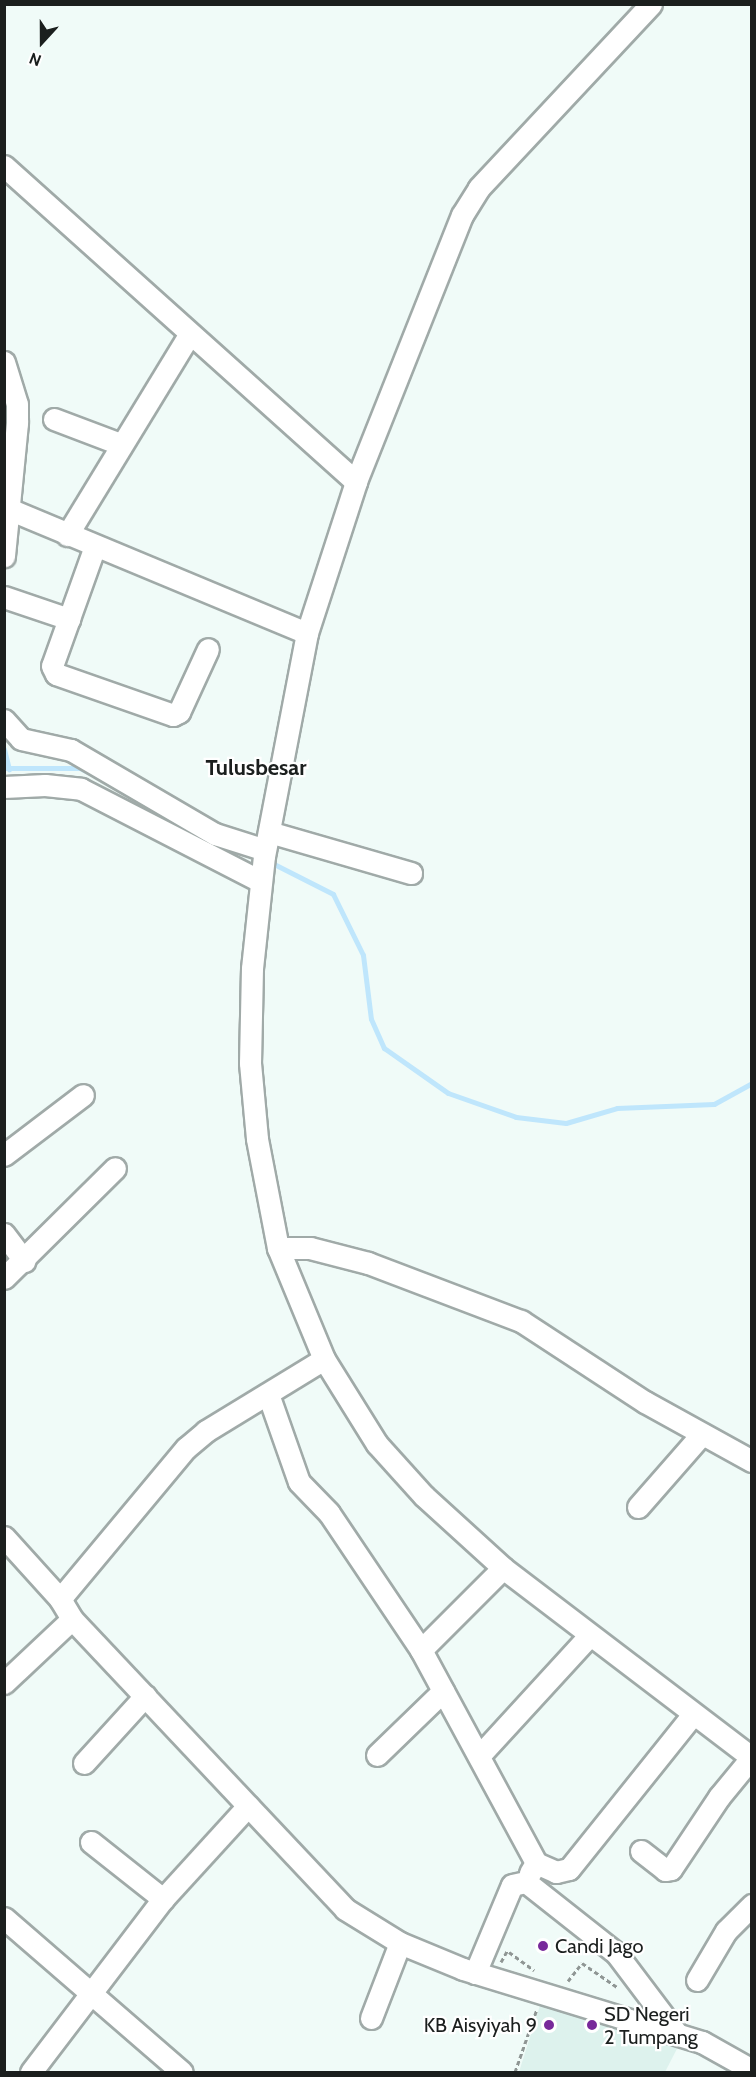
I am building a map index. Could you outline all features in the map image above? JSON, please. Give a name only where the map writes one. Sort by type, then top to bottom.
[{"type":"street","points":[[641,1851],[665,1870],[670,1869],[718,1797],[751,1758],[503,1568],[424,1496],[377,1444],[324,1359],[278,1248],[257,1139],[250,1063],[252,968],[264,857],[307,633],[356,482],[462,215],[479,188],[651,4]]},
{"type":"street","points":[[4,166],[87,237],[189,335],[356,482]]},
{"type":"street","points":[[67,535],[120,444],[189,335]]},
{"type":"street","points":[[4,556],[17,404],[5,365]]},
{"type":"street","points":[[54,419],[120,444]]},
{"type":"street","points":[[7,509],[307,633]]},
{"type":"street","points":[[94,546],[52,666],[56,675],[166,714],[180,712],[208,649]]},
{"type":"street","points":[[4,597],[69,619]]},
{"type":"street","points":[[4,720],[21,739],[71,750],[215,834],[264,857]]},
{"type":"street","points":[[4,787],[45,785],[81,789],[264,857],[411,873]]},
{"type":"street","points":[[4,1155],[83,1095]]},
{"type":"street","points":[[4,1278],[24,1261],[115,1168]]},
{"type":"street","points":[[4,1234],[24,1261]]},
{"type":"street","points":[[278,1248],[310,1248],[368,1263],[521,1321],[645,1401],[752,1461]]},
{"type":"street","points":[[60,1599],[186,1448],[206,1431],[324,1359]]},
{"type":"street","points":[[268,1394],[299,1482],[329,1513],[421,1650],[536,1863],[556,1872],[569,1869],[693,1714]]},
{"type":"street","points":[[638,1507],[702,1434]]},
{"type":"street","points":[[4,1537],[60,1599],[72,1619],[345,1909],[400,1943],[475,1973],[541,1984],[702,2042],[752,2070]]},
{"type":"street","points":[[421,1650],[503,1568]]},
{"type":"street","points":[[4,1683],[72,1619]]},
{"type":"street","points":[[479,1756],[589,1636]]},
{"type":"street","points":[[377,1755],[443,1691]]},
{"type":"street","points":[[84,1763],[145,1696]]},
{"type":"street","points":[[31,2073],[163,1899],[248,1806]]},
{"type":"street","points":[[91,1842],[163,1899]]},
{"type":"street","points":[[526,1882],[536,1863]]},
{"type":"street","points":[[475,1973],[512,1885],[526,1882]]},
{"type":"street","points":[[526,1882],[616,1953],[677,2034]]},
{"type":"street","points":[[697,1980],[726,1931],[752,1905]]},
{"type":"street","points":[[8,1928],[182,2073]]},
{"type":"street","points":[[371,2018],[400,1943]]},
{"type":"path","points":[[509,1952],[541,1984],[515,2073]]},
{"type":"path","points":[[558,1979],[567,1982],[582,1963],[620,1990]]},
{"type":"shaded area","name":"SD Negeri 2 Tumpang","points":[[542,1999],[680,2043],[665,2072],[519,2072]]},
{"type":"waterway","points":[[4,749],[9,769]]},
{"type":"waterway","points":[[4,768],[80,768],[88,772]]},
{"type":"waterway","points":[[268,861],[333,894],[363,955],[371,1019],[384,1048],[448,1093],[516,1117],[566,1123],[617,1108],[714,1104],[752,1083]]},
{"type":"place","name":"Candi Jago","points":[[543,1946]]},
{"type":"place","name":"KB Aisyiyah 9","points":[[549,2025]]},
{"type":"place","name":"SD Negeri 2 Tumpang","points":[[592,2025]]},
{"type":"district","name":"Tulusbesar","points":[[256,768]]}]
